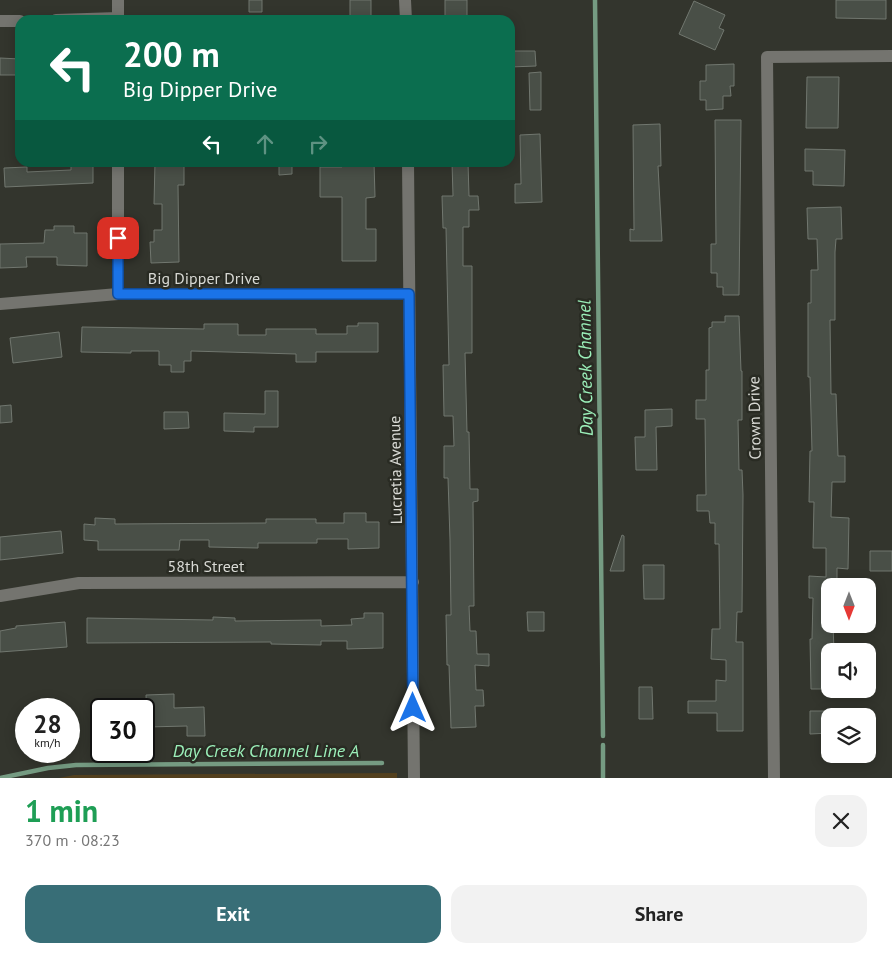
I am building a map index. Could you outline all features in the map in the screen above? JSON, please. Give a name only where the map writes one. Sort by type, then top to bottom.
[{"type":"street","points":[[118,0],[118,15]]},
{"type":"street","points":[[406,0],[406,15]]},
{"type":"street","points":[[0,21],[15,21]]},
{"type":"street","name":"Crown Drive","points":[[774,778],[767,57],[892,56]]},
{"type":"street","points":[[118,167],[118,294]]},
{"type":"street","name":"Lucretia Avenue","points":[[408,167],[414,778]]},
{"type":"street","name":"Big Dipper Drive","points":[[0,304],[118,294],[409,294]]},
{"type":"street","name":"58th Street","points":[[0,596],[79,583],[413,582]]},
{"type":"shaded area","points":[[397,773],[397,778],[59,778],[74,775]]},
{"type":"building","points":[[249,0],[262,0],[262,12],[249,12]]},
{"type":"building","points":[[350,0],[371,0],[371,15],[350,15]]},
{"type":"building","points":[[445,0],[467,0],[467,15],[445,15]]},
{"type":"building","points":[[836,0],[886,0],[886,19],[836,18]]},
{"type":"building","points":[[694,1],[725,15],[719,28],[724,30],[715,50],[679,34]]},
{"type":"building","points":[[515,51],[535,51],[536,66],[515,67]]},
{"type":"building","points":[[0,58],[15,59],[15,75],[0,75]]},
{"type":"building","points":[[734,64],[734,86],[730,86],[731,96],[723,96],[723,109],[706,110],[706,100],[700,100],[700,81],[706,81],[706,65]]},
{"type":"building","points":[[541,72],[541,110],[530,110],[529,73]]},
{"type":"building","points":[[807,77],[839,77],[838,128],[806,128]]},
{"type":"building","points":[[715,120],[741,120],[739,295],[723,295],[723,287],[717,287],[717,273],[711,273],[711,244],[716,244]]},
{"type":"building","points":[[660,124],[661,166],[658,166],[662,241],[630,241],[630,229],[634,230],[633,125]]},
{"type":"building","points":[[540,134],[542,202],[515,203],[515,184],[521,184],[520,135]]},
{"type":"building","points":[[805,149],[845,150],[844,186],[813,185],[813,171],[805,171]]},
{"type":"building","points":[[27,167],[27,172],[71,170],[71,167],[93,167],[93,183],[5,187],[4,168]]},
{"type":"building","points":[[155,167],[184,167],[184,185],[178,185],[179,262],[151,263],[150,242],[154,242],[154,230],[162,230],[162,204],[154,204]]},
{"type":"building","points":[[279,167],[292,167],[292,174],[279,175]]},
{"type":"building","points":[[320,167],[374,167],[375,197],[366,198],[366,229],[376,229],[376,261],[342,261],[342,197],[320,197]]},
{"type":"building","points":[[452,167],[468,167],[469,196],[478,196],[479,210],[469,210],[469,227],[463,227],[463,266],[472,266],[472,353],[465,353],[470,489],[478,489],[478,501],[473,502],[474,606],[469,606],[470,631],[476,631],[477,654],[489,654],[489,666],[475,665],[476,690],[483,690],[484,706],[475,706],[476,727],[451,728],[446,615],[451,615],[450,540],[448,478],[444,478],[444,446],[454,446],[453,416],[444,416],[443,365],[449,365],[446,228],[443,228],[442,196],[453,196]]},
{"type":"building","points":[[841,207],[842,239],[836,239],[835,320],[830,320],[831,394],[836,394],[838,456],[845,456],[845,482],[832,482],[831,517],[849,518],[848,569],[837,568],[837,578],[821,578],[821,633],[833,633],[834,643],[821,643],[821,689],[811,689],[810,639],[812,639],[813,598],[809,598],[809,576],[826,577],[826,548],[813,548],[814,502],[809,502],[810,451],[812,451],[810,377],[808,377],[808,303],[811,303],[811,270],[818,270],[817,239],[808,239],[807,208]]},
{"type":"building","points":[[54,226],[74,226],[74,233],[87,233],[87,266],[57,265],[57,257],[26,257],[27,267],[0,268],[0,244],[44,243],[45,230],[54,230]]},
{"type":"building","points":[[725,316],[739,316],[742,371],[742,420],[738,420],[739,470],[742,470],[743,495],[742,612],[737,612],[736,642],[743,642],[743,731],[717,731],[717,713],[688,713],[688,701],[716,701],[716,680],[726,681],[726,660],[711,659],[712,629],[720,629],[719,544],[715,544],[715,523],[710,523],[709,511],[697,511],[697,495],[706,495],[705,419],[696,419],[696,400],[706,400],[706,370],[709,370],[709,328],[712,327],[712,322],[725,322]]},
{"type":"building","points":[[358,323],[378,323],[378,352],[316,352],[316,362],[296,362],[296,354],[191,351],[191,361],[184,361],[184,372],[171,372],[171,365],[159,365],[159,351],[131,351],[131,353],[81,352],[82,327],[204,329],[204,324],[238,324],[238,335],[266,335],[266,329],[316,329],[316,334],[347,334],[347,326],[358,326]]},
{"type":"building","points":[[59,332],[62,357],[13,363],[10,338]]},
{"type":"building","points":[[265,391],[278,391],[278,427],[254,427],[254,432],[224,431],[224,413],[265,414]]},
{"type":"building","points":[[11,405],[12,422],[0,423],[0,406]]},
{"type":"building","points":[[672,409],[672,426],[656,427],[657,470],[636,470],[635,437],[645,437],[645,410]]},
{"type":"building","points":[[164,412],[188,412],[189,428],[164,429]]},
{"type":"building","points":[[344,513],[366,513],[366,522],[379,522],[379,548],[348,549],[348,539],[317,539],[317,543],[258,543],[258,548],[209,547],[209,540],[180,540],[179,550],[98,550],[98,541],[84,540],[84,524],[95,525],[95,518],[115,519],[115,524],[266,523],[266,519],[316,519],[316,523],[344,523]]},
{"type":"building","points":[[61,531],[63,553],[0,560],[0,537]]},
{"type":"building","points":[[622,535],[624,536],[624,571],[610,571]]},
{"type":"building","points":[[870,551],[892,551],[892,571],[870,571]]},
{"type":"building","points":[[643,565],[664,565],[664,599],[644,599]]},
{"type":"building","points":[[527,612],[544,612],[544,631],[528,631]]},
{"type":"building","points":[[364,613],[383,613],[383,648],[347,649],[347,641],[321,641],[321,645],[271,644],[271,642],[87,643],[87,618],[213,620],[213,617],[235,618],[235,621],[321,620],[321,626],[352,625],[351,619],[364,618]]},
{"type":"building","points":[[65,622],[67,647],[0,652],[0,631],[16,628],[16,626]]},
{"type":"building","points":[[639,687],[652,687],[653,719],[639,719]]},
{"type":"building","points":[[174,694],[174,708],[204,707],[205,736],[187,736],[187,726],[155,727],[155,698],[146,698],[146,695]]},
{"type":"building","points":[[810,711],[821,711],[821,733],[810,734]]},
{"type":"waterway","name":"Day Creek Channel","points":[[595,0],[603,736]]},
{"type":"waterway","name":"Day Creek Channel","points":[[603,745],[603,778]]},
{"type":"waterway","name":"Day Creek Channel Line A","points":[[0,778],[48,768],[76,765],[382,763]]},
{"type":"route","points":[[118,238],[118,294],[409,294],[413,708]]}]
